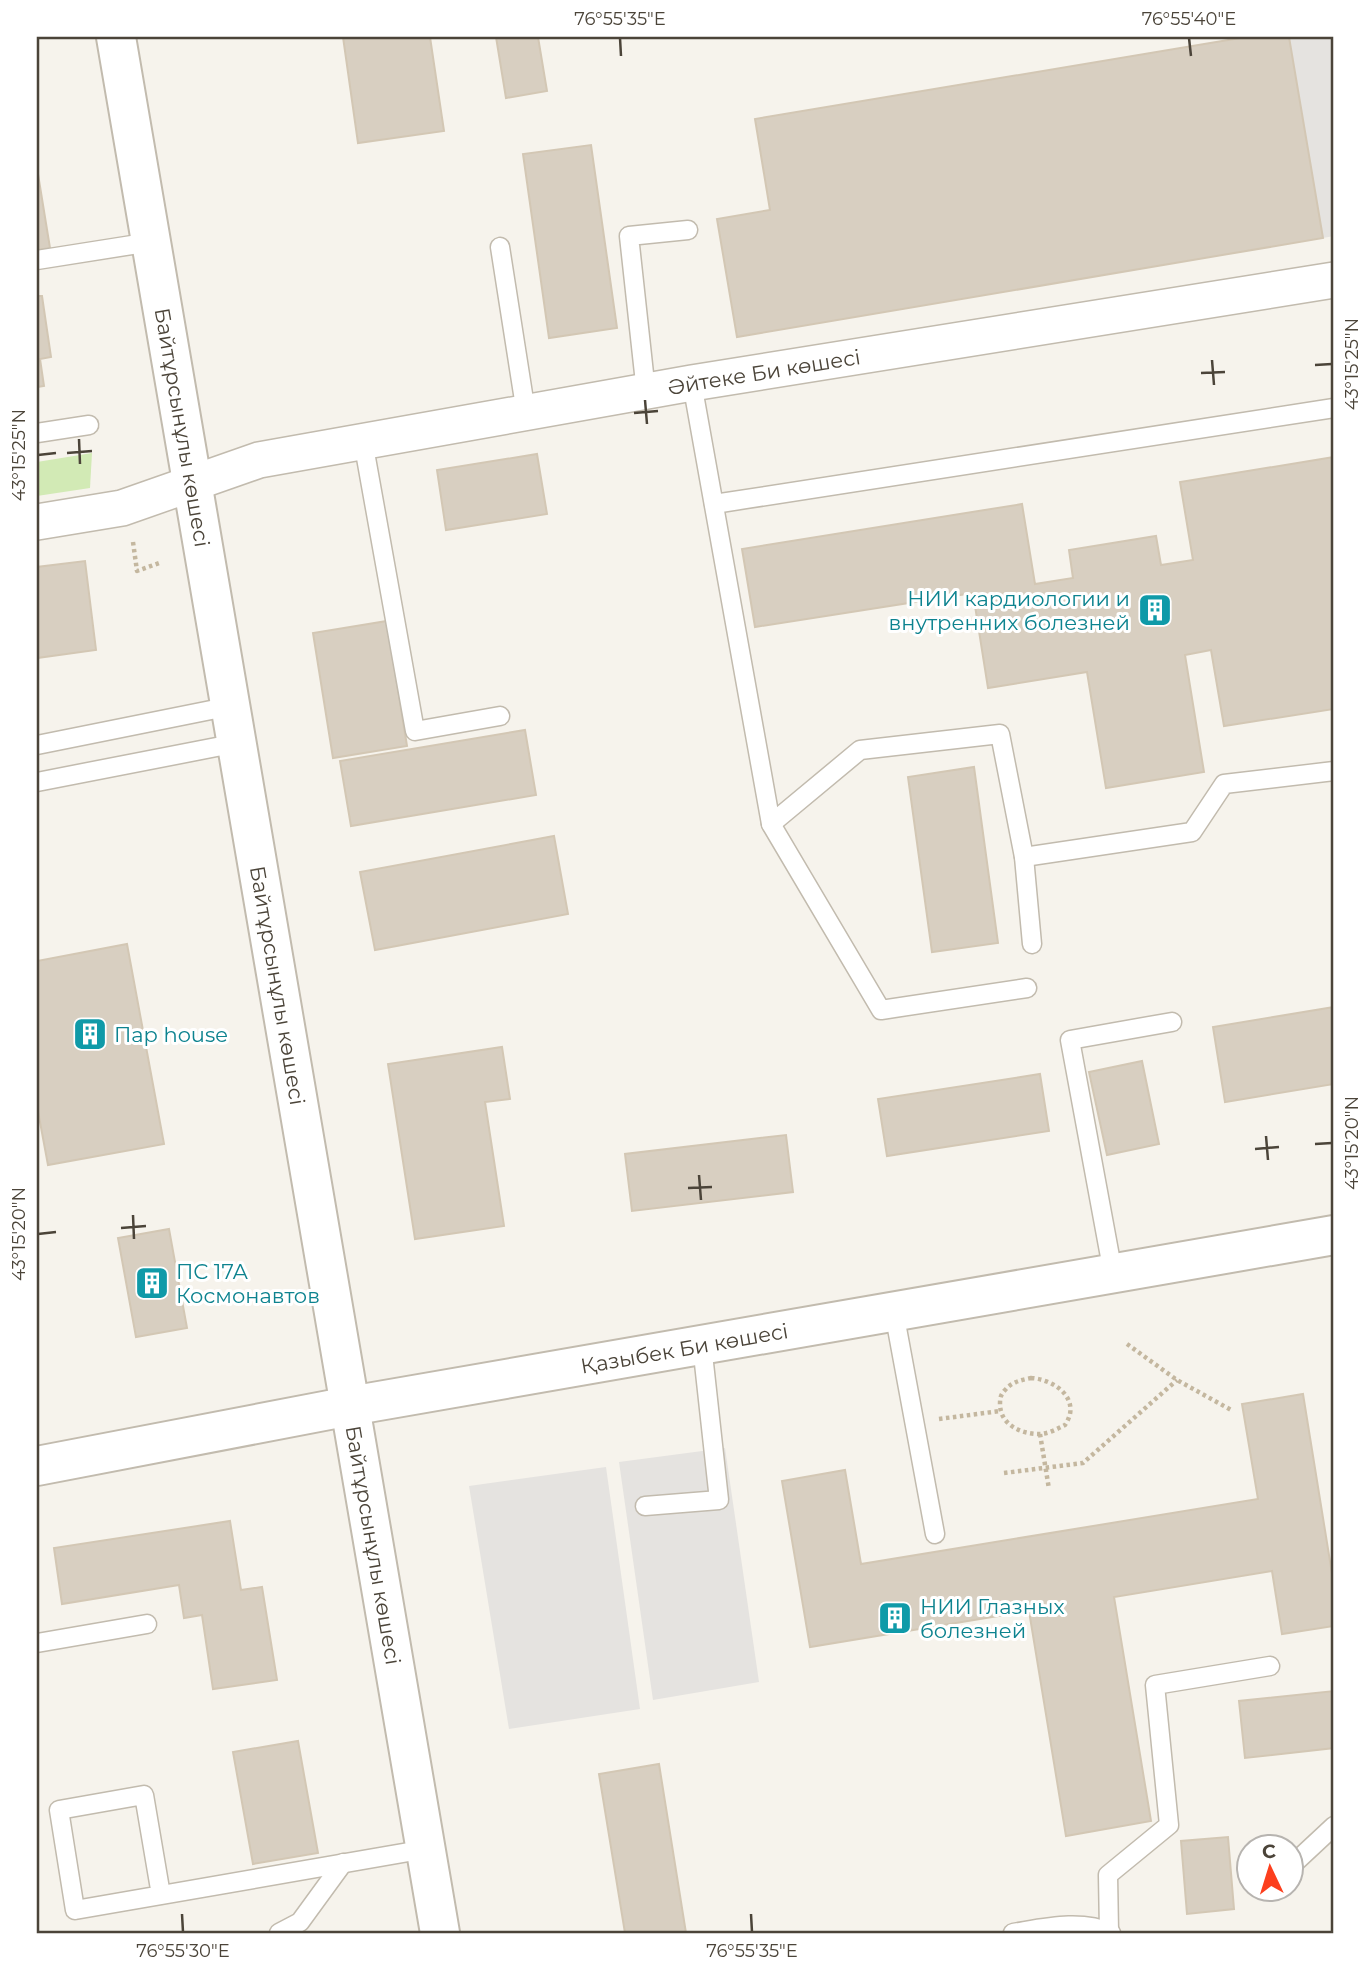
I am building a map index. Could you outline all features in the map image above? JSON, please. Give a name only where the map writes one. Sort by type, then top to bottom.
[{"type":"street","name":"Байтұрсынұлы көшесі","points":[[116,37],[440,1933]]},
{"type":"street","name":"Әйтеке Би көшесі","points":[[37,522],[122,508],[259,460],[692,383],[1334,280]]},
{"type":"street","name":"Қазыбек Би көшесі","points":[[37,1466],[350,1406],[1334,1235]]},
{"type":"lane","points":[[646,391],[629,236],[688,230]]},
{"type":"lane","points":[[37,260],[151,242]]},
{"type":"lane","points":[[500,247],[526,413]]},
{"type":"lane","points":[[692,383],[771,824],[881,1010],[1027,988]]},
{"type":"lane","points":[[714,504],[1334,408]]},
{"type":"lane","points":[[37,433],[89,425]]},
{"type":"lane","points":[[363,441],[415,731],[500,716]]},
{"type":"lane","points":[[37,745],[231,706]]},
{"type":"lane","points":[[771,824],[860,750],[1000,734],[1024,857],[1032,944]]},
{"type":"lane","points":[[37,782],[237,743]]},
{"type":"lane","points":[[1024,857],[1192,832],[1224,784],[1334,771]]},
{"type":"lane","points":[[1113,1273],[1070,1040],[1172,1022]]},
{"type":"lane","points":[[894,1312],[935,1534]]},
{"type":"lane","points":[[645,1506],[719,1500],[702,1345]]},
{"type":"lane","points":[[37,1643],[147,1624]]},
{"type":"lane","points":[[1013,1933],[1048,1927],[1080,1926],[1110,1932],[1108,1875],[1169,1825],[1154,1685],[1270,1666]]},
{"type":"lane","points":[[161,1895],[144,1795],[59,1810],[75,1910],[426,1849]]},
{"type":"lane","points":[[1304,1854],[1334,1826]]},
{"type":"lane","points":[[279,1933],[300,1922],[342,1863]]},
{"type":"path","points":[[133,542],[137,571],[162,562]]},
{"type":"path","points":[[1127,1344],[1177,1380],[1233,1411]]},
{"type":"path","points":[[1031,1378],[1045,1379],[1056,1386],[1069,1401],[1070,1414],[1065,1425],[1052,1432],[1040,1434],[1025,1433],[1006,1423],[1000,1411],[1000,1396],[1007,1387],[1016,1381],[1031,1378]]},
{"type":"path","points":[[1004,1473],[1083,1463],[1177,1380]]},
{"type":"path","points":[[914,1422],[1000,1411]]},
{"type":"path","points":[[1040,1434],[1049,1489]]},
{"type":"green space","points":[[92,453],[90,488],[37,496],[37,462]]},
{"type":"shaded area","points":[[1289,37],[1334,37],[1334,236],[1323,238]]},
{"type":"shaded area","points":[[725,1448],[759,1682],[653,1700],[619,1462]]},
{"type":"shaded area","points":[[606,1467],[640,1709],[509,1729],[469,1486]]},
{"type":"building","points":[[343,37],[430,37],[444,131],[358,143]]},
{"type":"building","points":[[496,37],[538,37],[547,91],[506,98]]},
{"type":"building","points":[[1246,37],[1289,37],[1323,238],[737,337],[717,219],[770,210],[755,119]]},
{"type":"building","points":[[591,145],[617,328],[549,338],[523,154]]},
{"type":"building","points":[[37,168],[50,248],[37,250]]},
{"type":"building","points":[[37,296],[42,296],[51,357],[40,359],[44,386],[37,387]]},
{"type":"building","points":[[537,454],[547,514],[446,530],[437,470]]},
{"type":"building","name":"НИИ кардиологии и внутренних болезней","points":[[1334,457],[1334,709],[1224,726],[1211,650],[1185,655],[1204,772],[1106,788],[1087,672],[988,688],[973,593],[755,627],[742,549],[1022,504],[1035,584],[1073,578],[1069,550],[1156,536],[1161,565],[1193,560],[1180,482]]},
{"type":"building","points":[[85,561],[96,650],[37,658],[37,567]]},
{"type":"building","points":[[387,621],[407,746],[333,758],[313,633]]},
{"type":"building","points":[[525,730],[536,795],[351,826],[340,761]]},
{"type":"building","points":[[974,767],[998,943],[932,952],[908,777]]},
{"type":"building","points":[[554,836],[568,914],[375,950],[360,872]]},
{"type":"building","name":"Пар house","points":[[127,944],[164,1144],[48,1165],[37,1106],[37,961]]},
{"type":"building","points":[[1334,1007],[1334,1084],[1225,1102],[1213,1027]]},
{"type":"building","points":[[502,1047],[510,1099],[485,1102],[504,1226],[415,1239],[388,1064]]},
{"type":"building","points":[[1142,1061],[1159,1144],[1107,1155],[1089,1072]]},
{"type":"building","points":[[1040,1074],[1049,1131],[887,1156],[878,1099]]},
{"type":"building","points":[[786,1135],[793,1192],[632,1211],[625,1154]]},
{"type":"building","name":"ПС 17А Космонавтов","points":[[169,1229],[187,1328],[136,1337],[118,1238]]},
{"type":"building","name":"НИИ Глазных болезней","points":[[1303,1394],[1334,1586],[1334,1626],[1282,1634],[1272,1571],[1114,1597],[1151,1821],[1066,1836],[1029,1611],[810,1647],[782,1481],[845,1470],[861,1564],[1258,1499],[1242,1404]]},
{"type":"building","points":[[230,1521],[241,1590],[262,1587],[277,1680],[213,1689],[202,1615],[184,1618],[179,1585],[62,1604],[54,1548]]},
{"type":"building","points":[[1334,1691],[1334,1748],[1245,1758],[1239,1701]]},
{"type":"building","points":[[298,1741],[318,1853],[253,1864],[233,1752]]},
{"type":"building","points":[[659,1764],[686,1933],[625,1933],[599,1774]]},
{"type":"building","points":[[1228,1837],[1234,1909],[1187,1914],[1181,1841]]},
{"type":"place","name":"НИИ кардиологии и внутренних болезней","points":[[1155,610]]},
{"type":"place","name":"Пар house","points":[[90,1034]]},
{"type":"place","name":"ПС 17А Космонавтов","points":[[152,1283]]},
{"type":"place","name":"НИИ Глазных болезней","points":[[895,1618]]}]
